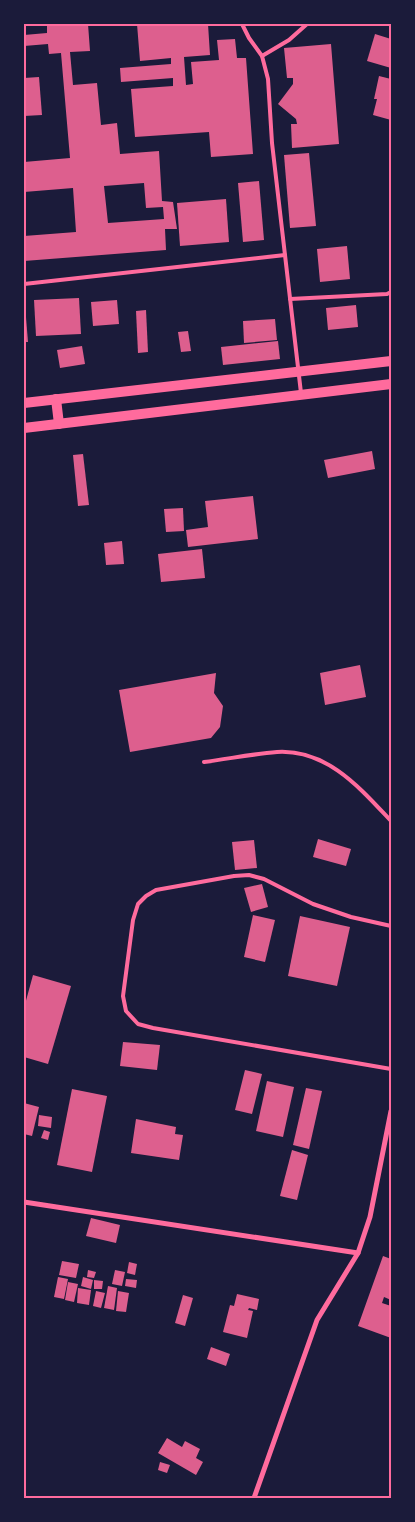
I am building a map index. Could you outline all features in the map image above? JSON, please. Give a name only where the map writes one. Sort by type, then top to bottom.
[{"type":"main road","points":[[24,403],[298,370],[391,361]]},
{"type":"main road","points":[[24,428],[391,384]]},
{"type":"main road","points":[[56,399],[59,424]]},
{"type":"street","points":[[254,1498],[317,1320],[358,1253],[370,1217],[391,1111]]},
{"type":"street","points":[[24,1202],[358,1253]]},
{"type":"lane","points":[[242,24],[248,38],[262,56],[268,79],[272,143],[301,396]]},
{"type":"lane","points":[[262,56],[289,40],[307,24]]},
{"type":"lane","points":[[24,284],[286,255]]},
{"type":"lane","points":[[290,299],[387,294],[391,292]]},
{"type":"lane","points":[[204,762],[278,752],[299,753],[317,758],[334,767],[361,789],[391,821]]},
{"type":"lane","points":[[391,926],[351,917],[313,904],[264,879],[249,875],[156,890],[138,904],[133,920],[123,996],[126,1011],[138,1024],[391,1069]]},
{"type":"building","points":[[47,24],[88,24],[90,51],[70,52],[73,85],[97,83],[101,125],[117,123],[120,154],[159,151],[162,201],[173,202],[177,229],[165,229],[166,250],[24,261],[24,236],[76,232],[73,188],[24,192],[24,162],[70,158],[61,53],[49,54],[48,44],[24,46],[24,35],[47,33]],"holes":[[[144,183],[146,208],[163,207],[164,219],[108,223],[104,186]]]},
{"type":"building","points":[[137,24],[208,24],[210,55],[184,57],[186,85],[193,84],[191,62],[219,60],[217,40],[235,39],[237,58],[246,58],[253,154],[211,157],[209,132],[135,137],[131,89],[173,86],[173,78],[121,82],[120,68],[171,64],[171,58],[140,61]]},
{"type":"building","points":[[375,34],[391,39],[391,68],[367,61]]},
{"type":"building","points":[[331,44],[339,144],[292,148],[291,124],[297,124],[296,119],[278,104],[293,84],[293,78],[287,78],[284,48]]},
{"type":"building","points":[[379,76],[391,79],[391,120],[373,115],[377,99],[374,99]]},
{"type":"building","points":[[39,77],[42,115],[24,116],[24,78]]},
{"type":"building","points":[[309,153],[316,226],[290,228],[284,155]]},
{"type":"building","points":[[259,181],[264,240],[243,242],[238,183]]},
{"type":"building","points":[[226,199],[229,242],[180,246],[177,203]]},
{"type":"building","points":[[347,246],[350,279],[320,282],[317,249]]},
{"type":"building","points":[[79,298],[81,334],[36,336],[34,300]]},
{"type":"building","points":[[117,300],[119,324],[93,326],[91,302]]},
{"type":"building","points":[[25,305],[28,342],[24,342]]},
{"type":"building","points":[[356,305],[358,327],[328,330],[326,308]]},
{"type":"building","points":[[146,310],[148,352],[138,353],[136,311]]},
{"type":"building","points":[[275,319],[277,340],[244,343],[243,321]]},
{"type":"building","points":[[188,331],[191,351],[181,352],[178,332]]},
{"type":"building","points":[[278,341],[280,359],[223,365],[221,347]]},
{"type":"building","points":[[82,346],[85,364],[60,368],[57,350]]},
{"type":"building","points":[[372,451],[375,469],[328,478],[324,460]]},
{"type":"building","points":[[83,454],[89,505],[78,506],[73,455]]},
{"type":"building","points":[[253,496],[258,539],[188,547],[186,530],[208,527],[205,501]]},
{"type":"building","points":[[183,508],[184,531],[166,532],[164,509]]},
{"type":"building","points":[[122,541],[124,564],[106,565],[104,543]]},
{"type":"building","points":[[202,549],[205,578],[161,582],[158,554]]},
{"type":"building","points":[[360,665],[366,697],[325,705],[320,673]]},
{"type":"building","points":[[216,673],[214,693],[223,706],[220,727],[211,738],[130,752],[119,690]]},
{"type":"building","points":[[318,839],[351,849],[346,866],[313,857]]},
{"type":"building","points":[[254,840],[257,868],[235,870],[232,842]]},
{"type":"building","points":[[262,884],[268,907],[251,912],[244,888]]},
{"type":"building","points":[[253,915],[275,920],[265,962],[244,957]]},
{"type":"building","points":[[300,916],[350,927],[337,986],[288,976]]},
{"type":"building","points":[[33,975],[71,986],[48,1064],[24,1057],[24,1008]]},
{"type":"building","points":[[123,1042],[160,1045],[157,1070],[120,1066]]},
{"type":"building","points":[[245,1070],[262,1074],[252,1114],[235,1110]]},
{"type":"building","points":[[267,1081],[294,1087],[283,1137],[256,1131]]},
{"type":"building","points":[[306,1088],[322,1091],[309,1149],[293,1145]]},
{"type":"building","points":[[72,1089],[107,1096],[92,1172],[57,1165]]},
{"type":"building","points":[[24,1103],[39,1107],[32,1136],[24,1134]]},
{"type":"building","points":[[39,1115],[52,1117],[51,1128],[38,1126]]},
{"type":"building","points":[[136,1119],[176,1127],[175,1134],[183,1135],[179,1160],[131,1153]]},
{"type":"building","points":[[44,1130],[50,1132],[48,1140],[41,1138]]},
{"type":"building","points":[[292,1150],[308,1155],[297,1200],[280,1196]]},
{"type":"building","points":[[91,1218],[120,1225],[116,1243],[86,1236]]},
{"type":"building","points":[[383,1256],[391,1259],[391,1300],[384,1297],[382,1303],[391,1306],[391,1338],[358,1326]]},
{"type":"building","points":[[62,1261],[79,1264],[76,1278],[59,1275]]},
{"type":"building","points":[[129,1262],[137,1264],[135,1275],[127,1273]]},
{"type":"building","points":[[88,1270],[96,1272],[94,1278],[87,1277]]},
{"type":"building","points":[[115,1270],[125,1272],[122,1286],[112,1284]]},
{"type":"building","points":[[58,1277],[68,1279],[64,1299],[54,1297]]},
{"type":"building","points":[[83,1277],[93,1280],[91,1289],[81,1286]]},
{"type":"building","points":[[126,1279],[137,1280],[136,1288],[125,1286]]},
{"type":"building","points":[[94,1280],[103,1281],[102,1289],[94,1289]]},
{"type":"building","points":[[68,1282],[78,1284],[74,1302],[65,1300]]},
{"type":"building","points":[[108,1286],[117,1288],[114,1310],[104,1308]]},
{"type":"building","points":[[78,1288],[91,1290],[89,1305],[77,1303]]},
{"type":"building","points":[[96,1291],[105,1293],[101,1308],[93,1306]]},
{"type":"building","points":[[118,1291],[129,1293],[126,1312],[116,1311]]},
{"type":"building","points":[[237,1294],[259,1299],[257,1310],[249,1308],[248,1310],[253,1311],[247,1338],[223,1332],[230,1305],[234,1306]]},
{"type":"building","points":[[183,1295],[193,1298],[185,1326],[175,1323]]},
{"type":"building","points":[[211,1347],[230,1354],[226,1366],[207,1359]]},
{"type":"building","points":[[167,1438],[182,1447],[185,1441],[200,1449],[196,1458],[203,1462],[196,1475],[158,1453]]},
{"type":"building","points":[[160,1462],[170,1465],[167,1473],[158,1470]]}]
